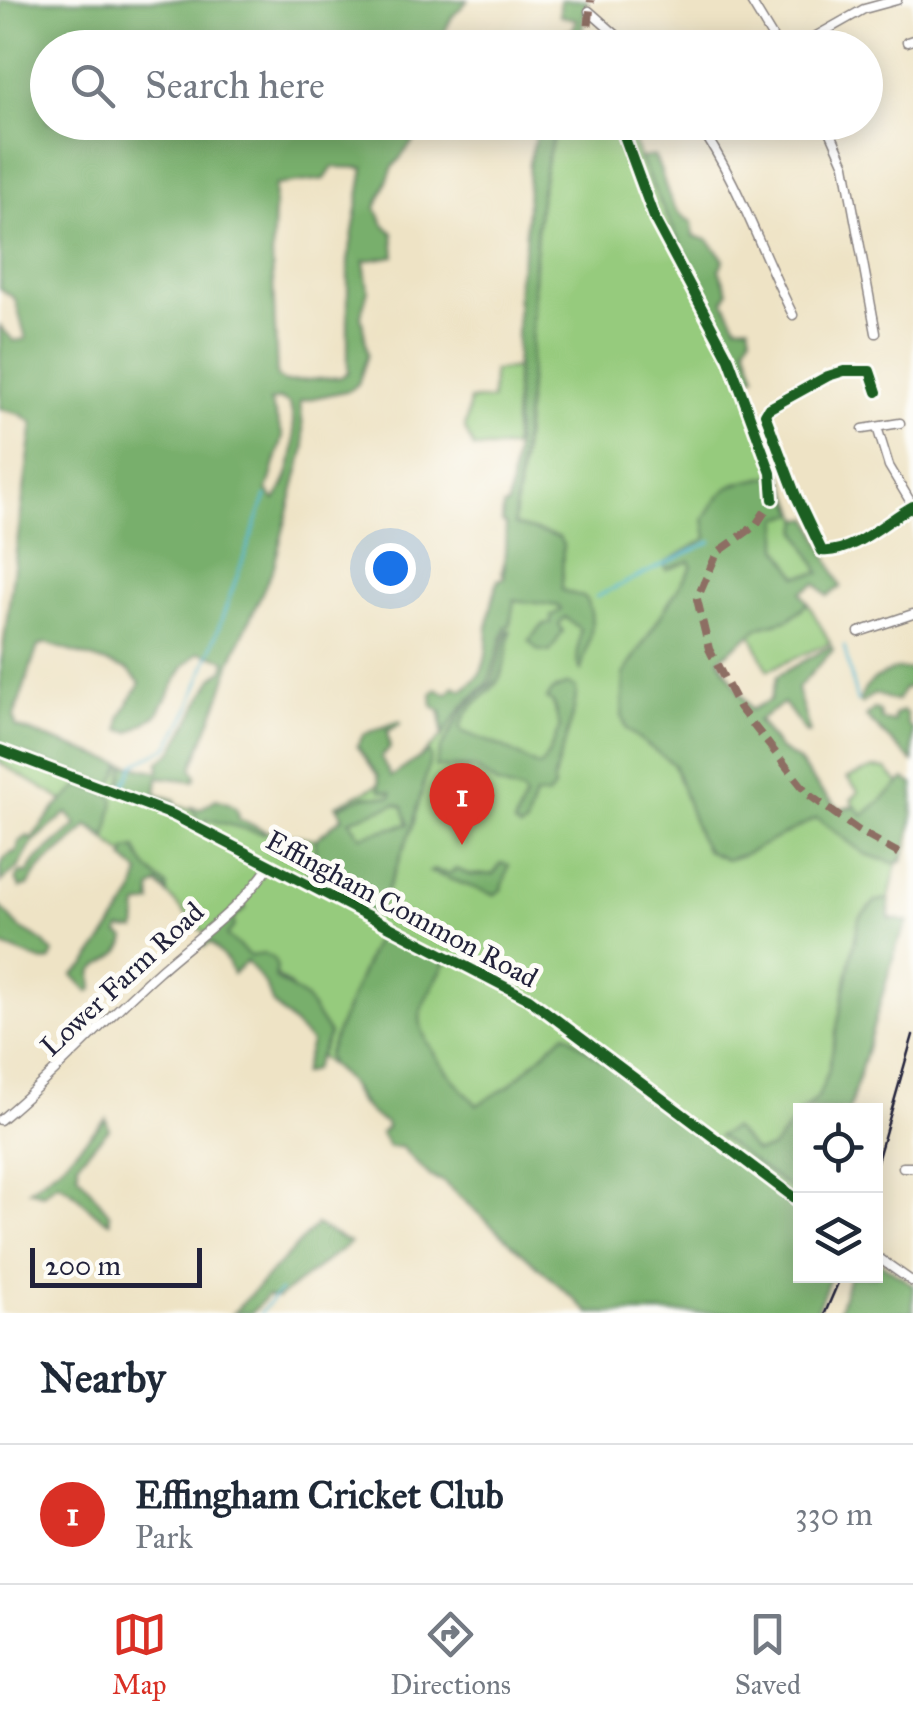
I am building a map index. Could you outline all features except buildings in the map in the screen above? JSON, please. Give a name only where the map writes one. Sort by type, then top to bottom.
[{"type":"street","points":[[750,0],[768,30]]},
{"type":"street","points":[[827,30],[864,9],[897,0]]},
{"type":"street","points":[[589,11],[611,30]]},
{"type":"street","points":[[708,140],[740,193],[762,252],[793,314]]},
{"type":"street","points":[[834,140],[845,166],[876,333]]},
{"type":"street","points":[[877,392],[870,371],[844,371],[768,409],[766,416],[796,496],[822,551],[830,552],[852,543],[913,506],[885,456],[877,427]]},
{"type":"street","points":[[863,429],[900,423]]},
{"type":"street","points":[[859,632],[913,614]]},
{"type":"street","name":"Effingham Common Road","points":[[0,750],[146,803],[528,999],[793,1197]]},
{"type":"street","name":"Lower Farm Road","points":[[0,1120],[44,1083],[156,973],[218,922],[269,866]]},
{"type":"street","points":[[883,1261],[913,1282]]},
{"type":"green space","points":[[0,0],[468,0],[446,30],[30,30],[30,140],[414,140],[393,167],[376,208],[393,233],[395,256],[364,261],[368,290],[361,315],[368,354],[358,384],[350,390],[300,401],[305,447],[274,566],[231,661],[192,768],[196,776],[194,781],[158,777],[156,794],[175,800],[177,805],[153,802],[120,788],[125,765],[159,772],[159,762],[172,752],[226,660],[199,652],[184,666],[157,715],[131,732],[120,730],[121,716],[140,683],[128,670],[46,643],[38,646],[14,717],[16,727],[122,764],[112,786],[0,746],[0,671],[33,423],[20,414],[0,409],[0,326],[14,341],[26,339],[15,299],[0,288]],"holes":[[[333,167],[364,168],[348,261],[348,372],[341,377],[285,382],[277,377],[272,256],[275,185],[325,179]],[[281,399],[290,405],[294,429],[291,466],[275,500],[267,491],[283,436],[270,401]]]},
{"type":"green space","points":[[560,0],[587,0],[582,30],[573,30],[576,19],[560,16]]},
{"type":"green space","points":[[535,140],[553,140],[538,215],[530,372],[514,525],[559,537],[563,545],[562,590],[586,598],[592,616],[591,634],[581,670],[577,663],[580,629],[565,617],[559,624],[563,631],[550,652],[537,650],[529,640],[543,625],[551,623],[551,616],[561,610],[558,606],[514,600],[510,626],[506,626],[488,683],[463,706],[442,736],[442,712],[433,706],[432,694],[436,689],[448,694],[454,686],[462,690],[482,671],[492,604],[498,580],[504,578],[506,525],[502,522],[515,452],[518,279],[525,245],[529,163]]},
{"type":"green space","points":[[553,140],[633,140],[738,359],[800,519],[799,531],[820,573],[797,576],[779,548],[779,520],[716,658],[779,749],[797,760],[839,808],[855,806],[851,800],[859,792],[847,778],[874,768],[886,769],[899,784],[905,779],[913,785],[913,814],[903,861],[897,864],[889,898],[889,918],[894,920],[889,944],[890,969],[851,1103],[793,1103],[793,1241],[590,1313],[441,1180],[418,1165],[386,1123],[360,1104],[346,1079],[319,1056],[329,1034],[290,986],[250,956],[201,930],[150,876],[65,807],[64,801],[0,763],[0,715],[13,717],[16,727],[108,760],[159,772],[156,793],[175,800],[177,805],[266,831],[316,839],[343,817],[336,805],[406,768],[431,748],[442,736],[440,703],[478,681],[488,653],[488,624],[498,580],[504,578],[502,571],[524,443],[538,216]]},
{"type":"green space","points":[[654,156],[676,210],[692,222],[693,236],[708,240],[724,259],[719,270],[728,291],[724,301],[737,325],[749,324],[751,335],[746,345],[756,375],[746,380],[639,158]]},
{"type":"green space","points":[[516,368],[513,448],[474,448],[465,429],[470,400],[492,400],[493,371]]},
{"type":"green space","points":[[781,473],[797,513],[779,518],[779,548],[797,576],[820,573],[798,531],[800,519],[810,518],[841,587],[827,596],[816,583],[801,592],[808,603],[789,619],[760,627],[719,659],[751,710],[770,700],[777,676],[831,646],[833,650],[797,689],[810,733],[806,733],[784,703],[757,721],[779,749],[797,760],[839,808],[856,807],[864,815],[905,779],[913,784],[909,839],[897,864],[865,854],[817,818],[743,855],[726,860],[707,851],[674,765],[627,730],[622,716],[624,674],[692,566],[690,561],[666,570],[665,563],[707,538],[704,519],[728,488]]},
{"type":"green space","points":[[808,603],[830,643],[768,670],[751,634],[760,627],[789,619]]},
{"type":"green space","points":[[508,630],[511,631],[502,674],[467,714],[460,729],[463,732],[503,747],[539,767],[560,728],[553,703],[547,699],[553,690],[568,684],[576,688],[554,788],[548,796],[535,796],[526,825],[520,829],[514,824],[525,798],[522,792],[498,785],[475,768],[435,767],[441,748],[464,709],[492,683]]},
{"type":"green space","points":[[896,669],[913,670],[913,684],[903,690],[897,701],[876,694],[862,704],[859,702],[873,681]]},
{"type":"green space","points":[[874,709],[882,720],[894,722],[894,715],[906,713],[913,730],[913,762],[866,717]]},
{"type":"green space","points":[[400,722],[387,731],[390,748],[381,757],[391,777],[428,752],[431,756],[413,825],[378,913],[308,880],[306,875],[316,839],[343,817],[338,807],[365,796],[391,797],[392,793],[380,790],[378,776],[357,746],[364,734]],"holes":[[[396,804],[403,807],[408,824],[360,836],[349,820]]]},
{"type":"green space","points":[[81,785],[114,800],[107,838],[88,825],[42,867],[28,886],[20,888],[16,879],[20,873],[28,873],[36,860],[77,825],[67,813],[33,842],[19,867],[0,883],[4,859],[17,851],[19,842],[28,836],[31,839],[56,807]]},
{"type":"green space","points":[[216,799],[232,805],[239,819],[266,831],[264,834],[207,819],[206,824],[200,825],[192,807],[200,809]]},
{"type":"green space","points":[[136,848],[148,869],[167,886],[167,893],[158,884],[151,889],[152,903],[138,906],[136,930],[120,929],[119,934],[126,938],[124,945],[115,956],[95,968],[93,989],[89,992],[73,975],[86,965],[133,896],[140,873],[124,859],[126,850]]},
{"type":"green space","points":[[501,863],[509,865],[502,889],[494,895],[430,872],[449,874],[456,869],[470,875],[494,874]]},
{"type":"green space","points":[[889,899],[889,918],[908,922],[896,948],[851,1103],[812,1103],[828,1072],[859,918],[876,901]]},
{"type":"green space","points":[[242,903],[246,908],[233,919],[234,926],[227,936],[250,956],[264,954],[274,959],[275,978],[305,998],[329,1034],[313,1070],[302,1074],[311,1042],[272,1003],[267,987],[247,961],[233,974],[211,943],[203,947],[200,942]]},
{"type":"green space","points":[[0,906],[20,928],[41,940],[53,953],[51,960],[43,962],[0,945]]},
{"type":"green space","points":[[380,928],[446,962],[426,999],[421,1023],[440,1062],[477,1105],[509,1086],[565,1033],[793,1202],[793,1283],[828,1283],[815,1313],[590,1313],[441,1180],[431,1177],[401,1147],[389,1147],[380,1133],[387,1128],[386,1123],[366,1109],[327,1055]]},
{"type":"green space","points":[[106,1119],[109,1129],[78,1162],[78,1174],[109,1213],[110,1222],[57,1183],[43,1194],[29,1190],[61,1165]]},
{"type":"green space","points":[[793,1122],[793,1191],[718,1136],[733,1128],[756,1152],[772,1148]]},
{"type":"green space","points":[[316,1225],[350,1243],[278,1298],[267,1296],[251,1313],[233,1313]]},
{"type":"green space","points":[[883,1265],[913,1285],[913,1313],[838,1313],[847,1283],[883,1283]]},
{"type":"waterway","points":[[124,787],[135,764],[168,747],[189,710],[266,496]]},
{"type":"waterway","points":[[596,597],[712,541]]},
{"type":"waterway","points":[[844,646],[857,702]]},
{"type":"waterway","points":[[260,1313],[280,1291]]},
{"type":"railway","points":[[883,1140],[913,1035]]},
{"type":"railway","points":[[825,1313],[838,1283]]},
{"type":"marked path","points":[[588,30],[591,0]]},
{"type":"marked path","points":[[773,490],[773,499],[756,525],[717,553],[697,599],[709,649],[739,707],[809,795],[862,833],[902,855]]},
{"type":"cycle path","points":[[626,140],[655,220],[729,359],[771,473],[773,499]]},
{"type":"cycle path","points":[[877,392],[870,371],[844,371],[828,376],[765,414],[822,551],[858,542],[913,506]]},
{"type":"cycle path","points":[[0,750],[173,815],[529,999],[793,1197]]},
{"type":"place","name":"Effingham Cricket Club","points":[[462,845]]}]
